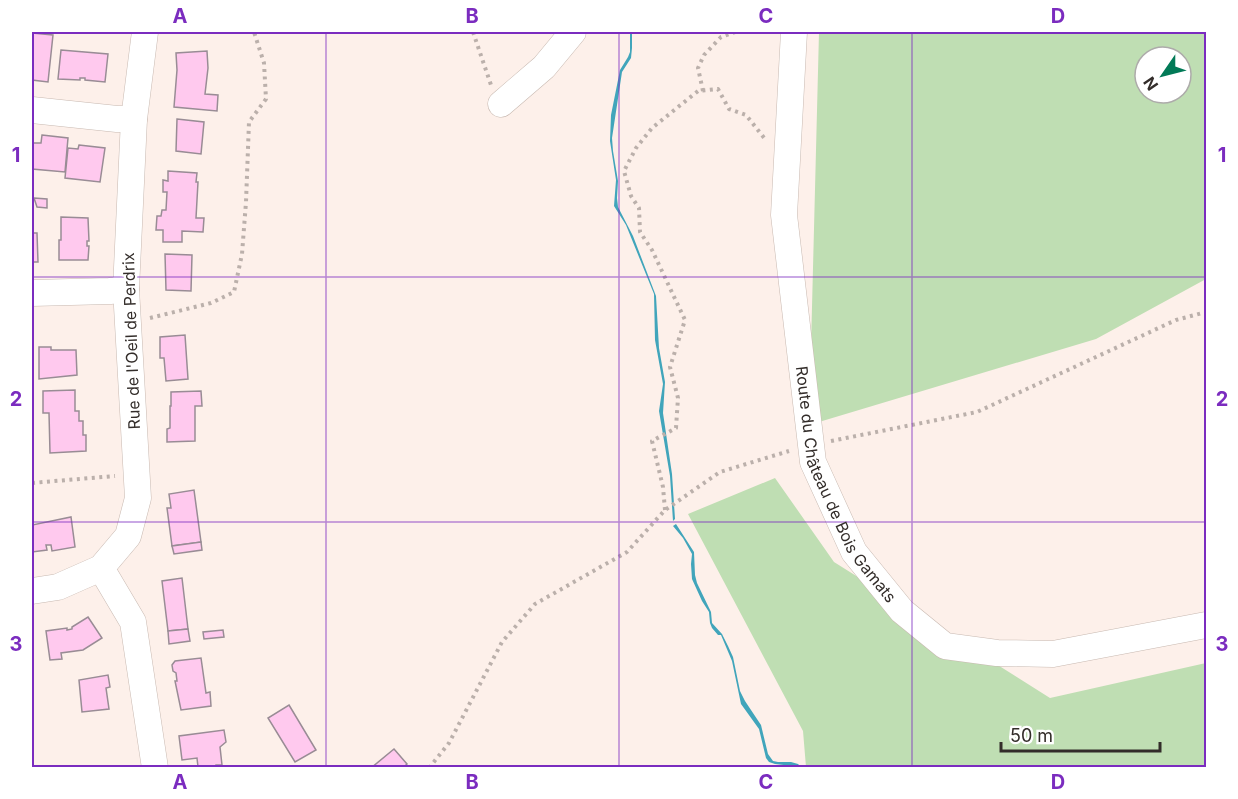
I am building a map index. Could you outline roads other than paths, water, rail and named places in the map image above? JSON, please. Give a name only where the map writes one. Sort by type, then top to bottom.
[{"type":"street","name":"Rue de l'Oeil de Perdrix","points":[[32,591],[58,587],[100,568],[129,536],[138,498],[126,288],[135,118],[146,32]]},
{"type":"street","points":[[501,104],[544,67],[573,32]]},
{"type":"street","name":"Route du Château de Bois Gamats","points":[[794,32],[784,215],[813,462],[854,552],[902,611],[945,646],[996,653],[1053,654],[1206,625]]},
{"type":"street","points":[[32,110],[117,119],[135,118]]},
{"type":"street","points":[[32,293],[110,291],[126,288]]},
{"type":"street","points":[[100,568],[133,622],[155,768]]},
{"type":"water","points":[[630,32],[632,32],[631,58],[622,72],[612,138],[618,181],[617,198],[618,207],[633,236],[656,296],[659,348],[665,382],[663,413],[672,474],[675,519],[673,521],[670,476],[659,411],[663,384],[655,340],[654,294],[626,225],[614,206],[616,180],[610,141],[611,115],[620,70],[630,52]]},
{"type":"water","points":[[676,524],[694,552],[697,583],[711,612],[712,623],[722,634],[733,657],[740,691],[761,725],[768,754],[773,761],[791,762],[801,767],[775,764],[766,758],[759,729],[741,704],[732,661],[721,635],[718,635],[712,628],[709,612],[692,579],[692,554],[673,526]]}]
